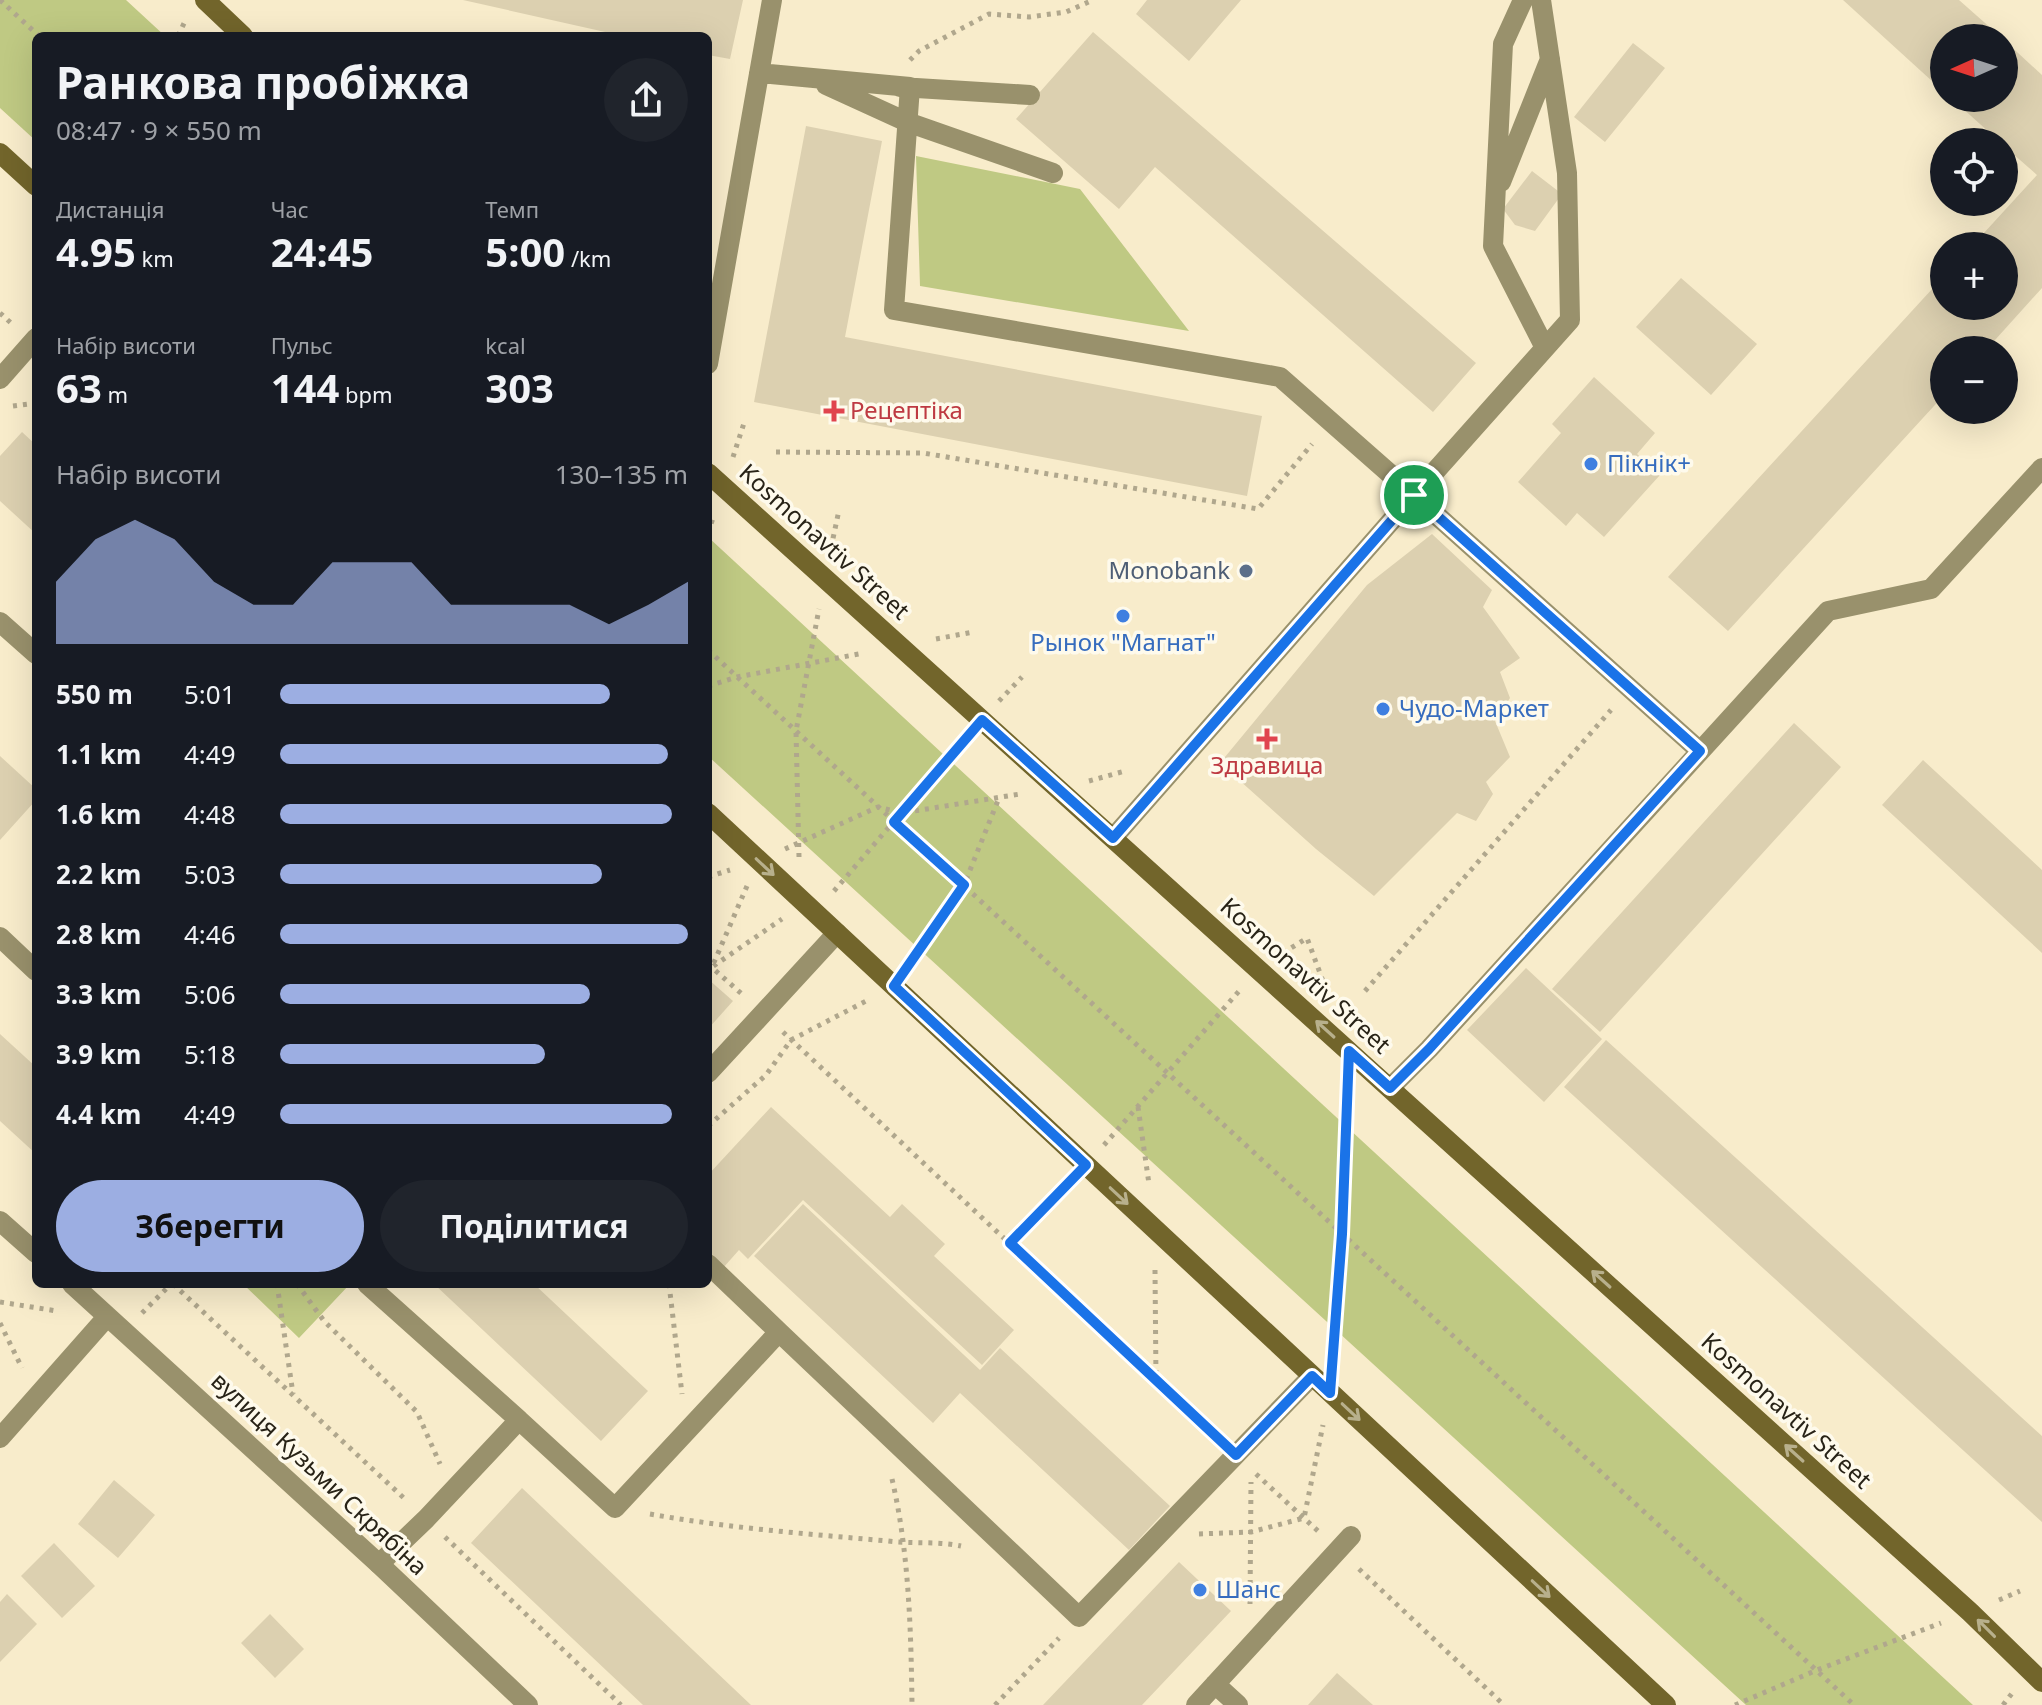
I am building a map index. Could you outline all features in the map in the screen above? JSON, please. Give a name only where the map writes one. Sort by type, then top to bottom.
[{"type":"street","points":[[205,0],[239,32]]},
{"type":"street","points":[[712,341],[772,0]]},
{"type":"street","points":[[1523,0],[1503,44],[1493,246],[1545,348]]},
{"type":"street","points":[[1113,838],[1570,320],[1567,173],[1541,0]]},
{"type":"street","points":[[1495,197],[1550,59]]},
{"type":"street","points":[[759,73],[1030,95]]},
{"type":"street","points":[[810,78],[910,87]]},
{"type":"street","points":[[810,78],[907,122],[1053,173]]},
{"type":"street","points":[[910,87],[894,310],[1280,377],[1700,751]]},
{"type":"street","points":[[0,153],[32,182]]},
{"type":"street","points":[[4,366],[32,342]]},
{"type":"street","points":[[1390,1088],[1828,611],[1931,589],[2042,468]]},
{"type":"street","name":"Kosmonavtiv Street","points":[[712,477],[1970,1612],[2042,1682]]},
{"type":"street","points":[[0,622],[32,650]]},
{"type":"street","points":[[712,817],[1666,1705]]},
{"type":"street","points":[[712,1069],[837,933]]},
{"type":"street","points":[[0,937],[32,967]]},
{"type":"street","points":[[0,1221],[32,1249]]},
{"type":"street","points":[[712,1268],[1079,1617],[1312,1376]]},
{"type":"street","name":"вулиця Кузьми Скрябіна","points":[[77,1288],[379,1564],[528,1705]]},
{"type":"street","points":[[371,1288],[615,1508],[779,1332]]},
{"type":"street","points":[[0,1438],[106,1318]]},
{"type":"street","points":[[379,1564],[519,1420]]},
{"type":"street","points":[[1196,1705],[1345,1543]]},
{"type":"street","points":[[1215,1684],[1238,1705]]},
{"type":"path","points":[[0,0],[35,32]]},
{"type":"path","points":[[884,85],[919,51],[989,14],[1029,17],[1066,12],[1093,0]]},
{"type":"path","points":[[0,408],[32,404]]},
{"type":"path","points":[[776,452],[923,453],[1258,509],[1330,421]]},
{"type":"path","points":[[810,908],[797,843],[796,731],[839,510]]},
{"type":"path","points":[[712,685],[737,677],[973,632]]},
{"type":"path","points":[[712,654],[1854,1705]]},
{"type":"path","points":[[1365,991],[1630,688]]},
{"type":"path","points":[[712,965],[810,908],[894,822],[982,720]]},
{"type":"path","points":[[712,876],[759,861],[878,807],[902,813],[1058,788]]},
{"type":"path","points":[[712,1122],[766,1075],[791,1040],[894,986],[964,885],[999,798]]},
{"type":"path","points":[[712,962],[759,861]]},
{"type":"path","points":[[712,968],[1236,1455]]},
{"type":"path","points":[[1010,1243],[1086,1165],[1258,969]]},
{"type":"path","points":[[1304,1518],[1330,1393],[1342,1234],[1349,1051]]},
{"type":"path","points":[[124,1330],[168,1288]]},
{"type":"path","points":[[176,1288],[621,1705]]},
{"type":"path","points":[[278,1288],[293,1396]]},
{"type":"path","points":[[300,1288],[324,1321],[417,1412],[452,1491]]},
{"type":"path","points":[[670,1288],[682,1378],[683,1435]]},
{"type":"path","points":[[0,1302],[106,1318]]},
{"type":"path","points":[[0,1323],[36,1397]]},
{"type":"path","points":[[879,1427],[901,1517],[912,1656],[912,1705]]},
{"type":"path","points":[[1250,1646],[1251,1469],[1304,1518],[1345,1543],[1504,1705]]},
{"type":"path","points":[[615,1508],[704,1524],[902,1543],[940,1542],[1014,1555]]},
{"type":"path","points":[[1158,1535],[1251,1532],[1304,1518]]},
{"type":"path","points":[[1735,1705],[2020,1591]]},
{"type":"path","points":[[995,1705],[1079,1617]]},
{"type":"green space","points":[[0,0],[126,0],[161,32],[32,32],[32,137],[0,108]]},
{"type":"green space","points":[[916,156],[1080,189],[1189,331],[920,286]]},
{"type":"green space","points":[[712,541],[1973,1705],[1746,1705],[712,760]]},
{"type":"green space","points":[[247,1288],[346,1288],[299,1338]]},
{"type":"building","points":[[463,0],[743,0],[730,59],[712,56],[712,32],[605,32]]},
{"type":"building","points":[[1147,0],[1241,0],[1189,61],[1136,14]]},
{"type":"building","points":[[1843,0],[1959,0],[1986,24],[1930,24],[1930,79]]},
{"type":"building","points":[[1093,32],[1476,363],[1433,412],[1155,167],[1119,209],[1016,119]]},
{"type":"building","points":[[1633,43],[1665,68],[1605,142],[1574,117]]},
{"type":"building","points":[[2018,53],[2042,75],[2042,288],[2018,315],[2018,232],[1985,232],[1999,216],[2018,216],[2018,196],[2037,175],[2018,158],[2018,128],[1984,128],[1967,112],[2018,112]]},
{"type":"building","points":[[806,126],[882,141],[845,337],[1262,416],[1247,496],[754,402]]},
{"type":"building","points":[[1532,171],[1562,194],[1535,231],[1515,225],[1503,209]]},
{"type":"building","points":[[1681,278],[1757,344],[1711,395],[1636,327]]},
{"type":"building","points":[[1930,291],[1930,320],[2013,320],[1999,336],[1930,336],[1930,410],[1728,631],[1668,577]]},
{"type":"building","name":"Пікнік+","points":[[1594,377],[1655,433],[1637,454],[1660,475],[1604,537],[1577,513],[1566,526],[1518,482],[1561,433],[1552,424]]},
{"type":"building","points":[[22,432],[32,441],[32,530],[0,501],[0,456]]},
{"type":"building","name":"Чудо-Маркет","points":[[1432,534],[1492,590],[1483,607],[1520,658],[1500,672],[1510,698],[1495,721],[1510,757],[1486,782],[1493,794],[1476,821],[1457,813],[1374,896],[1220,763],[1367,585]]},
{"type":"building","points":[[1794,723],[1841,767],[1600,1032],[1552,989]]},
{"type":"building","points":[[0,756],[32,785],[32,804],[0,840]]},
{"type":"building","points":[[1923,760],[2042,870],[2042,953],[1882,805]]},
{"type":"building","points":[[1526,968],[1602,1039],[1544,1102],[1467,1030]]},
{"type":"building","points":[[712,983],[733,1001],[712,1025]]},
{"type":"building","points":[[0,1034],[32,1063],[32,1150],[0,1121]]},
{"type":"building","points":[[1606,1040],[2042,1436],[2042,1522],[1564,1087]]},
{"type":"building","points":[[771,1107],[890,1217],[902,1204],[945,1244],[934,1256],[1014,1330],[982,1365],[803,1200],[748,1259],[739,1250],[723,1268],[712,1258],[712,1171]]},
{"type":"building","points":[[803,1204],[980,1370],[1000,1348],[1170,1506],[1129,1550],[960,1393],[933,1423],[754,1256]]},
{"type":"building","points":[[438,1288],[538,1288],[648,1391],[601,1441]]},
{"type":"building","points":[[114,1480],[155,1515],[118,1558],[78,1524]]},
{"type":"building","points":[[522,1488],[751,1705],[643,1705],[471,1543]]},
{"type":"building","points":[[54,1543],[95,1586],[62,1618],[21,1576]]},
{"type":"building","points":[[1179,1562],[1231,1611],[1142,1705],[1043,1705]]},
{"type":"building","points":[[7,1594],[37,1624],[0,1662],[0,1602]]},
{"type":"building","points":[[270,1614],[304,1649],[275,1678],[241,1643]]},
{"type":"building","points":[[1337,1673],[1373,1705],[1308,1705]]},
{"type":"place","name":"Рецептіка","points":[[834,411]]},
{"type":"place","name":"Пікнік+","points":[[1591,464]]},
{"type":"place","name":"Monobank","points":[[1246,571]]},
{"type":"place","name":"Рынок \"Магнат\"","points":[[1123,616]]},
{"type":"place","name":"Чудо-Маркет","points":[[1383,709]]},
{"type":"place","name":"Здравица","points":[[1267,739]]},
{"type":"place","name":"Шанс","points":[[1200,1590]]},
{"type":"route","points":[[1414,495],[1700,751],[1390,1088],[1349,1051],[1342,1234],[1330,1393],[1312,1376],[1236,1455],[1010,1243],[1086,1165],[894,986],[964,885],[894,822],[982,720],[1113,838],[1414,495]]}]
